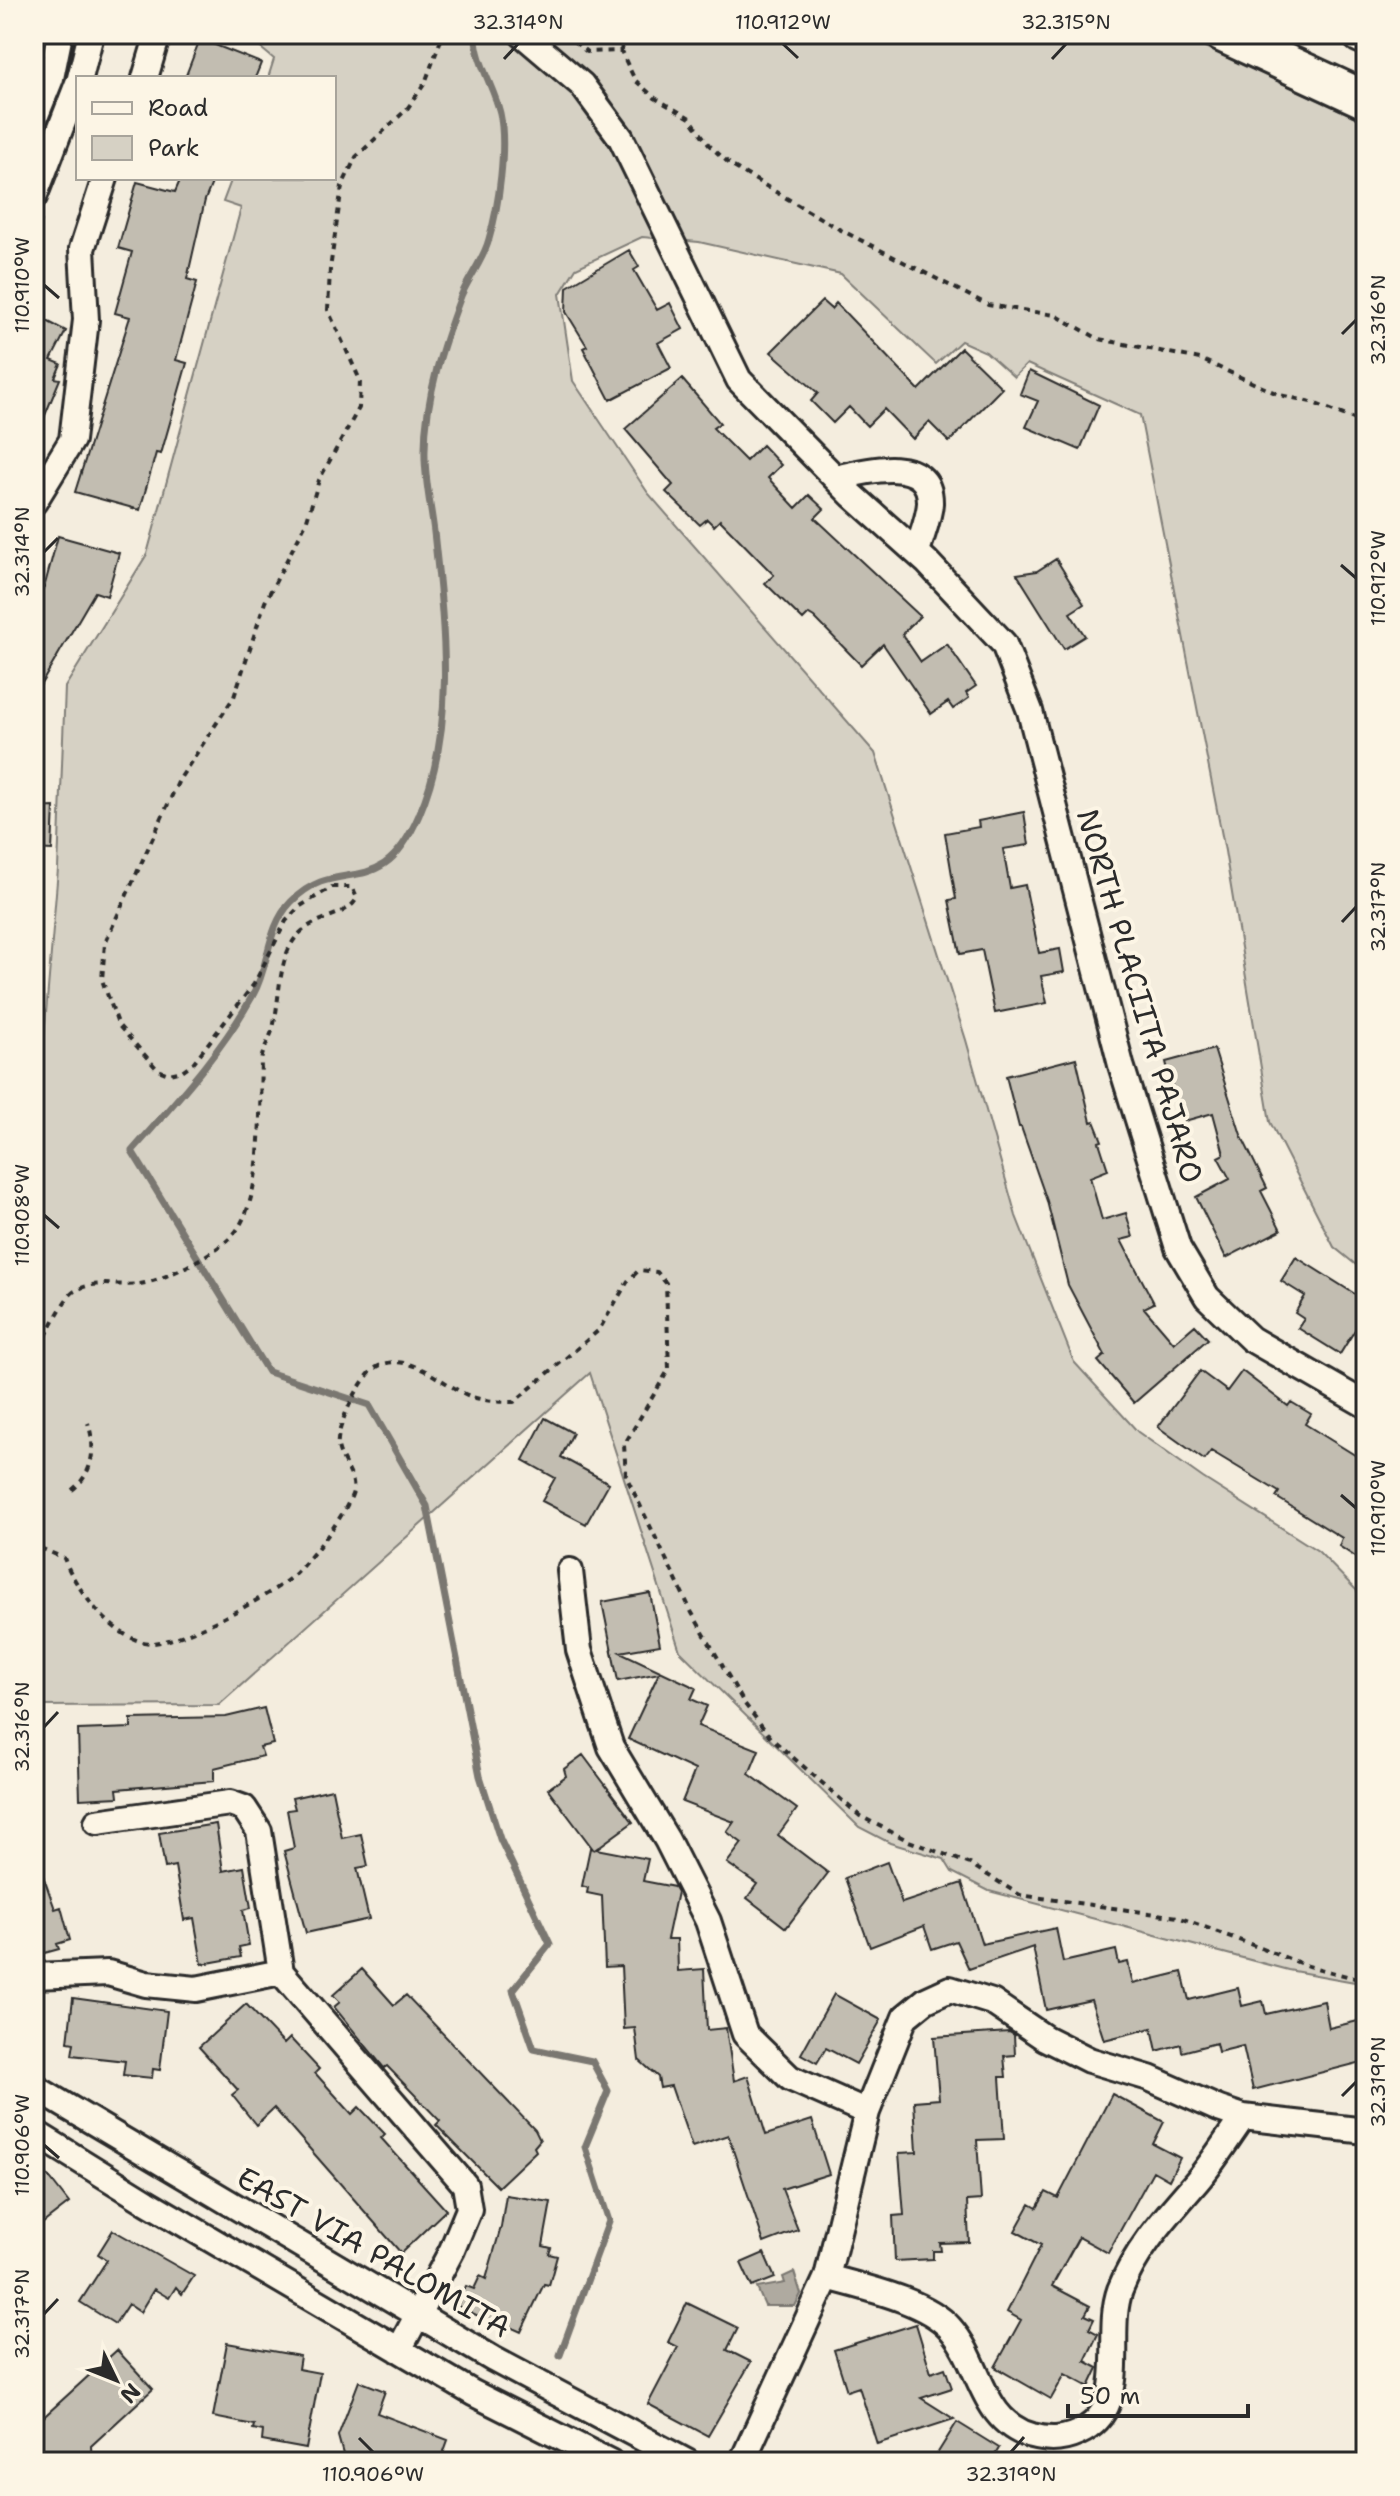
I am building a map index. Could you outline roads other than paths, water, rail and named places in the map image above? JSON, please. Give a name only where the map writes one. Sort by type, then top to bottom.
[{"type":"main road","points":[[1223,34],[1366,100]]},
{"type":"street","points":[[34,120],[51,78],[60,34]]},
{"type":"street","points":[[80,76],[91,34]]},
{"type":"street","points":[[146,76],[158,34]]},
{"type":"street","name":"NORTH PLACIITA PAJARO","points":[[522,34],[582,85],[621,138],[739,380],[836,478],[917,552],[1004,644],[1030,711],[1121,1065],[1178,1248],[1207,1297],[1251,1339],[1366,1405]]},
{"type":"street","points":[[34,197],[76,88]]},
{"type":"street","points":[[34,502],[72,440],[86,320],[82,249],[104,180]]},
{"type":"street","points":[[836,478],[890,468],[916,475],[927,488],[930,502],[917,552]]},
{"type":"street","points":[[570,1571],[579,1650],[611,1747],[667,1840],[708,1921],[745,2034],[790,2078],[867,2112]]},
{"type":"street","points":[[97,1822],[230,1803],[244,1808],[259,1831],[281,1972],[465,2185],[469,2209],[399,2350]]},
{"type":"street","points":[[34,1976],[63,1972],[108,1973],[146,1984],[196,1989],[281,1972]]},
{"type":"street","points":[[742,2462],[827,2277],[867,2112],[905,2017],[926,2000],[950,1989],[992,2002],[1045,2038],[1089,2060],[1149,2078],[1243,2117],[1366,2131]]},
{"type":"street","name":"EAST VIA PALOMITA","points":[[34,2087],[493,2359],[687,2462]]},
{"type":"street","points":[[827,2277],[911,2305],[950,2328],[985,2398],[1015,2431],[1050,2441],[1074,2436],[1099,2422],[1111,2396],[1120,2292],[1139,2255],[1162,2219],[1199,2179],[1243,2117]]},
{"type":"street","points":[[34,2132],[147,2202],[473,2393],[610,2462]]},
{"type":"waterway","points":[[476,34],[478,54],[500,113],[502,159],[499,193],[489,239],[461,296],[436,372],[428,411],[426,471],[444,639],[443,711],[431,781],[419,815],[404,843],[389,860],[359,874],[326,880],[291,902],[272,935],[253,995],[227,1037],[132,1151],[268,1372],[369,1405],[427,1506],[480,1776],[500,1839],[550,1944],[513,1990],[534,2049],[592,2061],[608,2091],[585,2147],[609,2221],[560,2355]]}]
